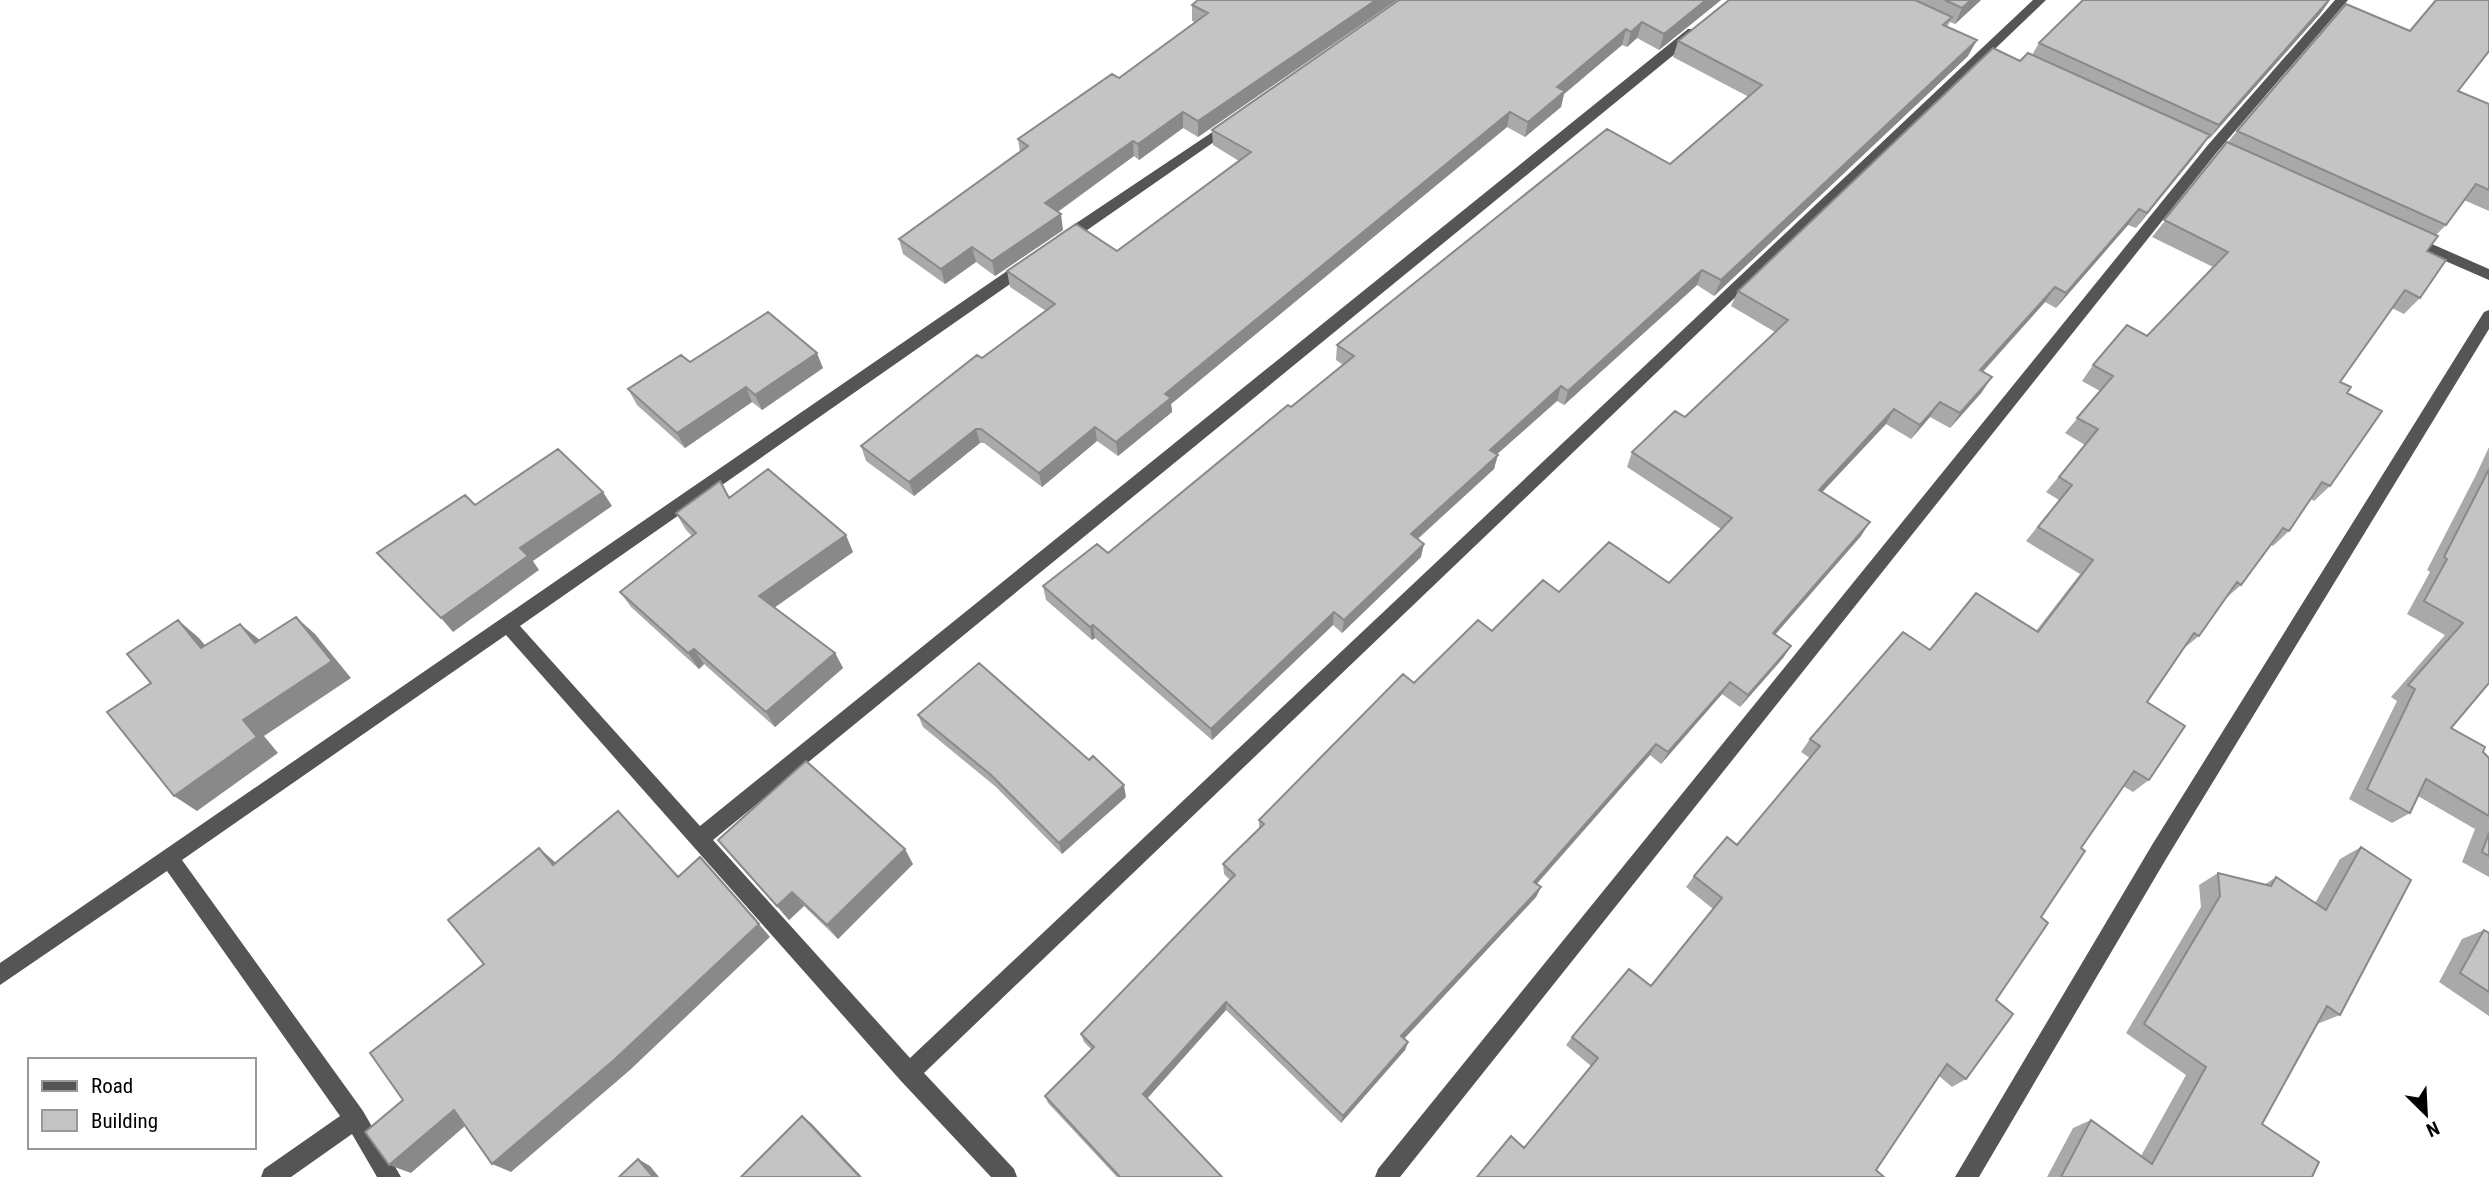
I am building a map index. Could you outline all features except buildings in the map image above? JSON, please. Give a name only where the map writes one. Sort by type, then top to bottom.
[{"type":"street","points":[[909,1073],[2040,0]]},
{"type":"street","points":[[1386,1177],[2212,149],[2342,0]]},
{"type":"street","points":[[699,839],[1711,18]]},
{"type":"street","points":[[0,975],[1250,110]]},
{"type":"street","points":[[2401,235],[2489,275]]},
{"type":"street","points":[[1966,1177],[2159,852],[2489,316]]},
{"type":"street","points":[[508,624],[909,1073],[1006,1177]]},
{"type":"street","points":[[169,858],[355,1119],[390,1177]]},
{"type":"street","points":[[272,1177],[355,1119]]}]
